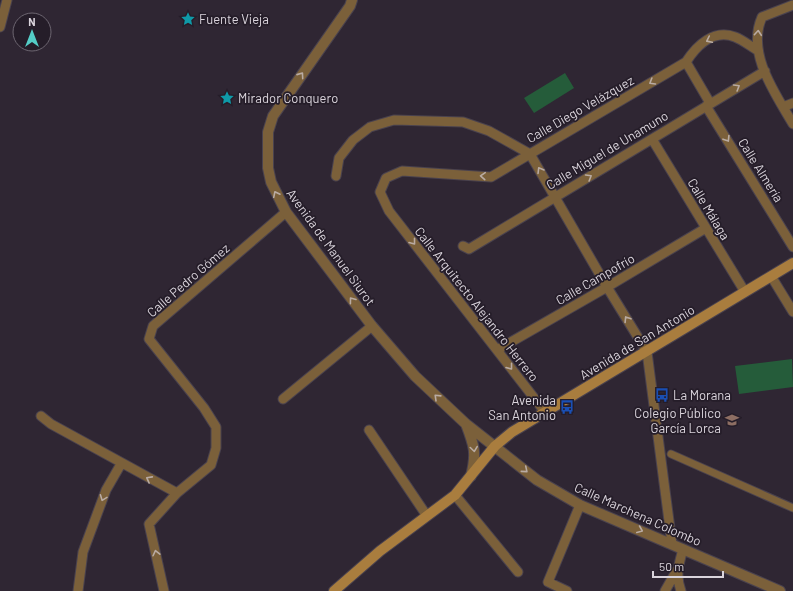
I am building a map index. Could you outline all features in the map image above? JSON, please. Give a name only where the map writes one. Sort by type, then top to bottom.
[{"type":"main road","name":"Avenida de San Antonio","points":[[495,446],[512,432],[793,263]]},
{"type":"main road","name":"Avenida de Manuel Siurot","points":[[334,591],[380,551],[456,495],[495,446]]},
{"type":"street","points":[[0,27],[2,13],[7,0]]},
{"type":"street","name":"Avenida de Manuel Siurot","points":[[352,0],[350,6],[277,110],[268,132],[268,168],[271,182],[286,212],[372,326],[415,376],[466,424],[495,446]]},
{"type":"street","points":[[793,5],[762,17],[757,35],[757,50],[765,71],[793,124]]},
{"type":"street","name":"Calle Diego Velázquez","points":[[336,176],[339,158],[353,140],[370,127],[394,120],[463,122],[489,131],[530,154],[686,62],[694,50],[707,39],[720,35],[735,37],[757,50]]},
{"type":"street","name":"Calle Almería","points":[[686,62],[708,105],[793,247]]},
{"type":"street","name":"Calle Miguel de Unamuno","points":[[463,246],[469,249],[765,71]]},
{"type":"street","points":[[783,107],[793,103]]},
{"type":"street","name":"Calle Málaga","points":[[652,139],[745,292]]},
{"type":"street","points":[[530,154],[607,288],[647,352],[672,544]]},
{"type":"street","name":"Calle Arquitecto Alejandro Herrero","points":[[530,154],[491,176],[402,171],[386,178],[380,192],[389,211],[545,412]]},
{"type":"street","name":"Calle Pedro Gómez","points":[[177,493],[210,465],[216,448],[216,427],[204,408],[149,339],[153,326],[286,212]]},
{"type":"street","name":"Calle Campofrío","points":[[497,350],[607,288],[706,228]]},
{"type":"street","points":[[771,276],[793,312]]},
{"type":"street","points":[[283,399],[372,326]]},
{"type":"street","points":[[41,416],[51,424],[121,464],[177,493],[149,524],[164,591]]},
{"type":"street","name":"Avenida de Manuel Siurot","points":[[466,424],[475,446],[475,459],[471,476]]},
{"type":"street","points":[[369,430],[427,516]]},
{"type":"street","name":"Calle Marchena Colombo","points":[[495,446],[537,480],[580,505],[780,591]]},
{"type":"street","points":[[671,454],[793,508]]},
{"type":"street","points":[[78,591],[82,552],[106,490],[121,464]]},
{"type":"street","points":[[456,495],[518,572]]},
{"type":"street","points":[[568,591],[548,582],[580,505]]},
{"type":"street","points":[[665,591],[677,570],[683,549]]},
{"type":"street","points":[[677,570],[677,580],[681,591]]},
{"type":"green space","points":[[565,73],[574,88],[534,113],[524,98]]},
{"type":"green space","points":[[792,359],[793,387],[739,394],[735,366]]},
{"type":"place","name":"Fuente Vieja","points":[[188,19]]},
{"type":"place","name":"Mirador Conquero","points":[[227,98]]},
{"type":"place","name":"La Morana","points":[[662,395]]},
{"type":"place","name":"Avenida San Antonio","points":[[567,407]]},
{"type":"place","name":"Colegio Público García Lorca","points":[[732,420]]}]
